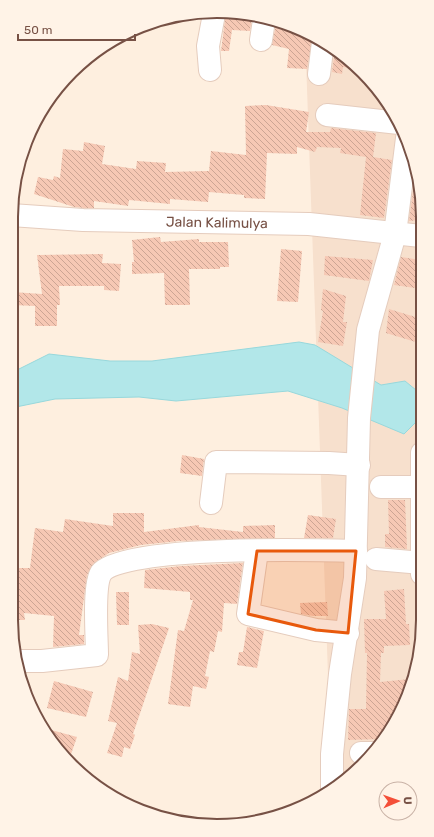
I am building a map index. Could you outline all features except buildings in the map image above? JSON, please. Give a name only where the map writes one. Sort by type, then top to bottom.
[{"type":"street","points":[[210,70],[208,46],[213,18]]},
{"type":"street","points":[[319,74],[322,49]]},
{"type":"street","points":[[327,115],[391,122]]},
{"type":"street","points":[[332,782],[332,754],[340,674],[348,633],[355,578],[359,418],[368,330],[395,234],[405,153]]},
{"type":"street","name":"Jalan Kalimulya","points":[[18,215],[83,220],[309,224],[416,236]]},
{"type":"street","points":[[211,503],[216,462],[329,463],[359,465]]},
{"type":"street","points":[[381,487],[416,487]]},
{"type":"street","points":[[22,661],[42,661],[97,654],[98,581],[104,570],[119,563],[158,556],[257,551],[356,551]]},
{"type":"street","points":[[257,551],[248,614],[316,630],[348,633]]},
{"type":"street","points":[[376,559],[416,562]]},
{"type":"highlighted area","points":[[257,551],[356,551],[348,633],[316,630],[248,614]]},
{"type":"shaded area","points":[[305,39],[328,52],[348,67],[367,86],[382,106],[401,141],[409,165],[416,204],[416,633],[409,672],[401,696],[389,720],[375,741],[358,761],[332,782]]},
{"type":"water","points":[[299,342],[315,345],[381,385],[405,381],[416,390],[416,422],[404,434],[342,408],[288,391],[176,401],[139,397],[55,399],[18,407],[18,370],[49,354],[110,361],[152,361]]}]
